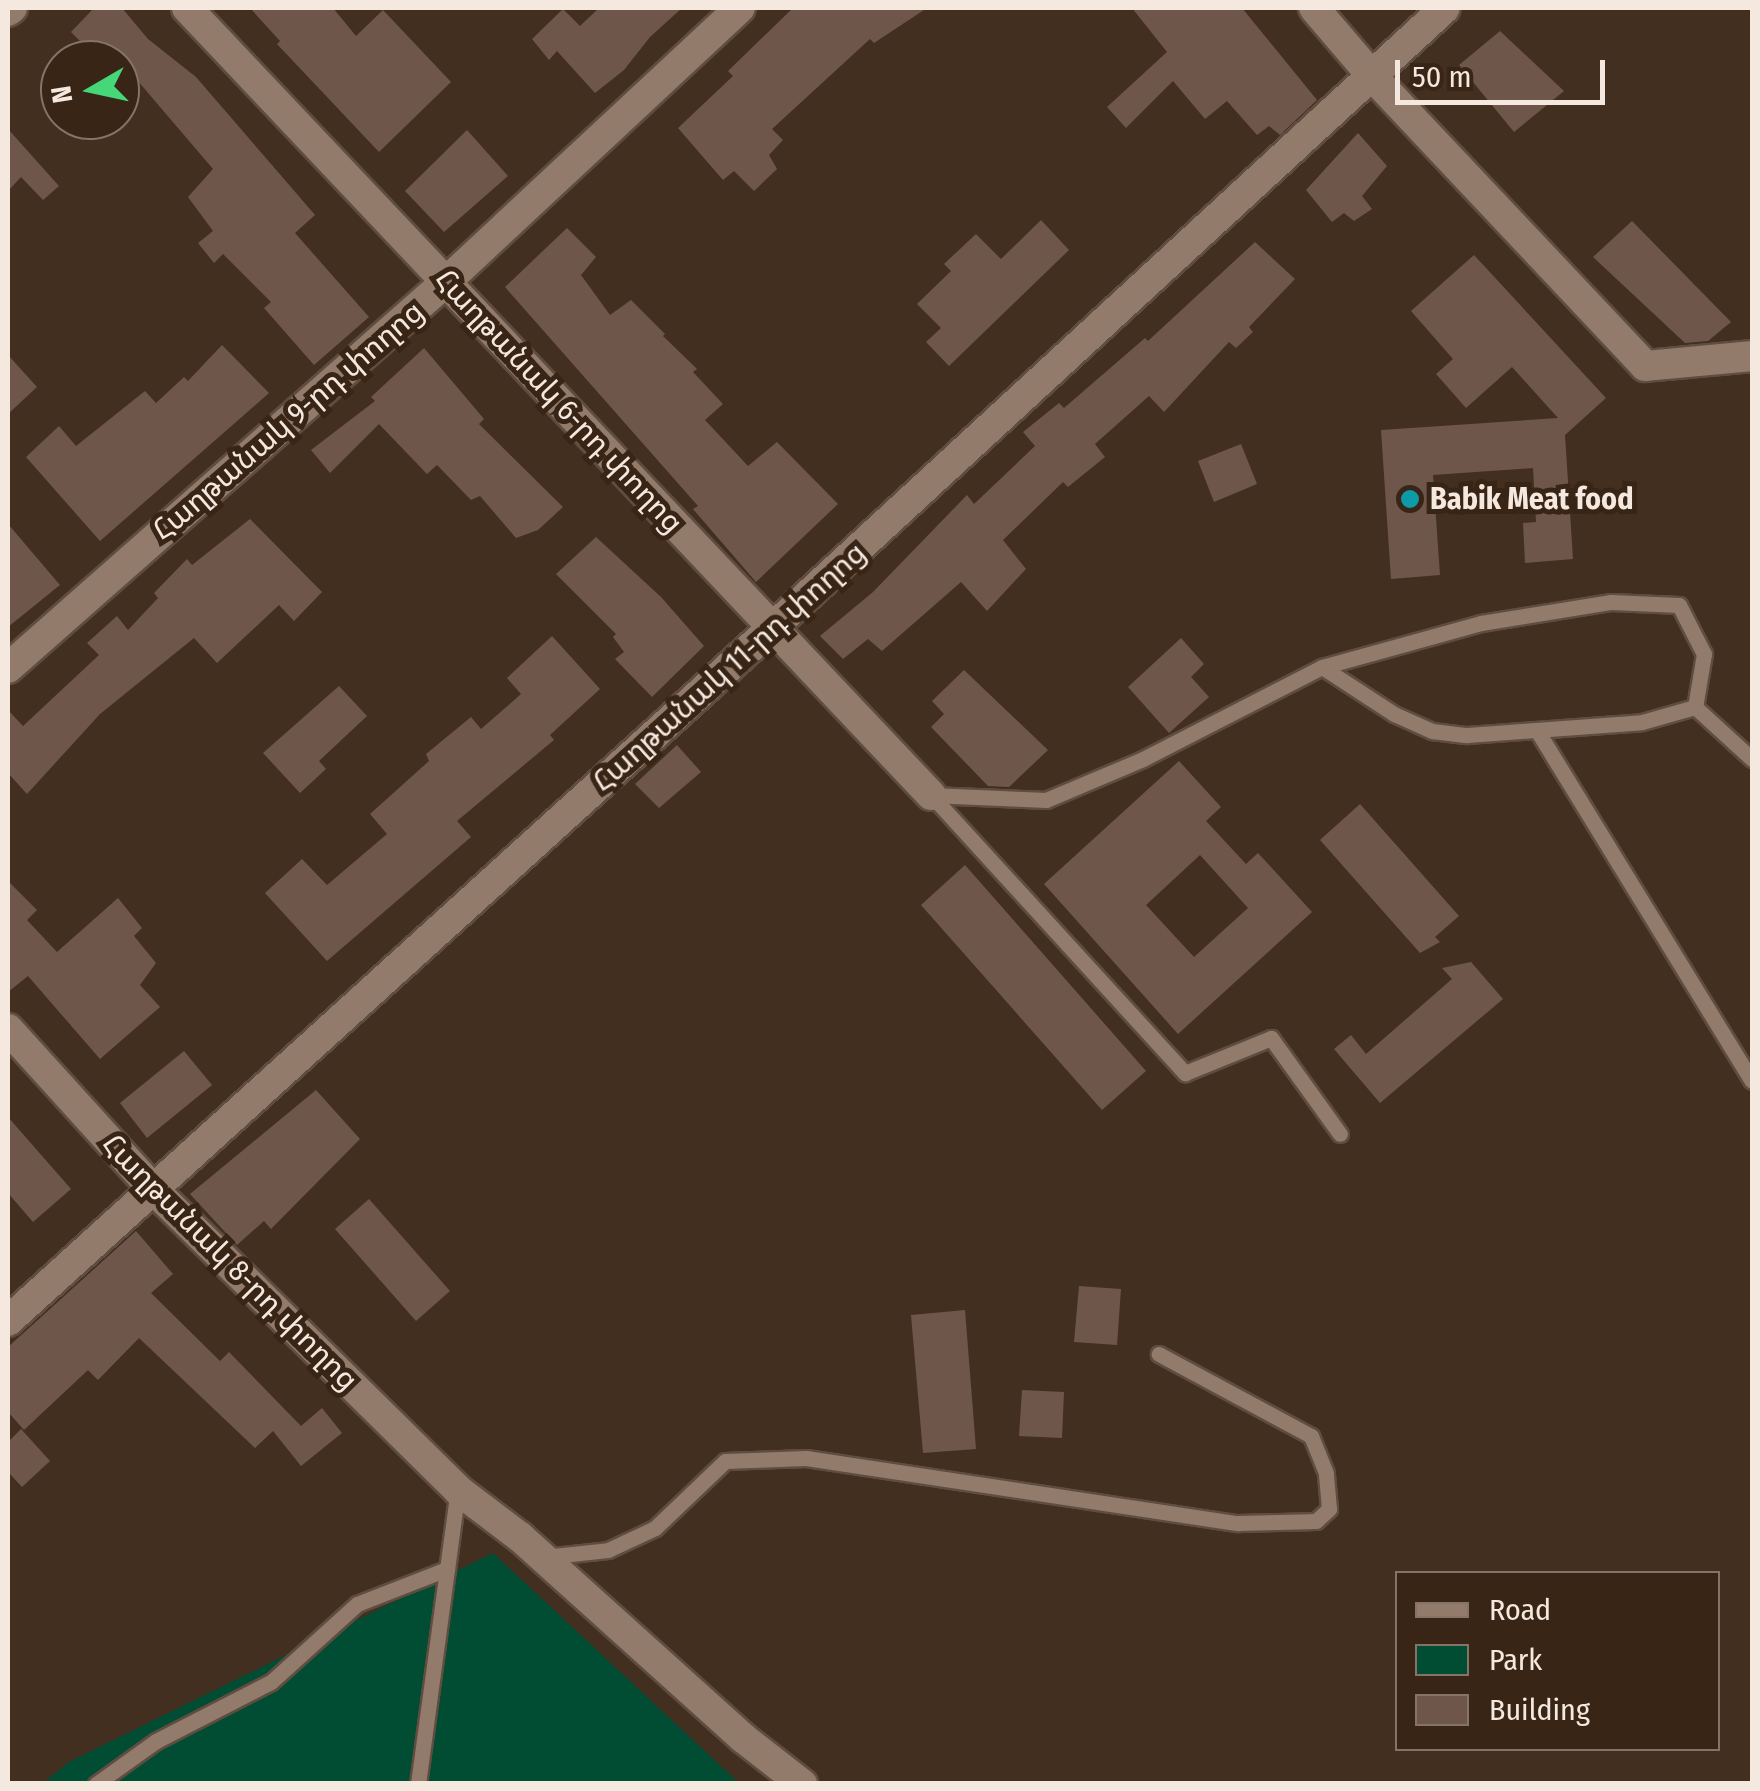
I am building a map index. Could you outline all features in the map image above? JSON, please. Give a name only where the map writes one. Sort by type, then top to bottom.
[{"type":"street","name":"Հաղթանակ 6-րդ փողոց","points":[[187,8],[931,795]]},
{"type":"street","name":"Հաղթանակ 9-րդ փողոց","points":[[8,668],[448,280],[740,8]]},
{"type":"street","points":[[1314,8],[1373,77],[1645,366],[1742,358],[1752,337]]},
{"type":"street","name":"Հաղթանակ 11-րդ փողոց","points":[[8,1321],[771,629],[1445,8]]},
{"type":"street","name":"Հաղթանակ 8-րդ փողոց","points":[[8,1029],[153,1189],[458,1490],[543,1557],[744,1738],[802,1784]]},
{"type":"lane","points":[[931,795],[1046,800],[1143,759],[1322,668],[1482,623],[1611,602],[1679,606],[1704,654],[1695,706]]},
{"type":"lane","points":[[1322,668],[1394,714],[1432,730],[1466,735],[1642,722],[1695,706]]},
{"type":"lane","points":[[1695,706],[1752,759]]},
{"type":"lane","points":[[1538,732],[1752,1082]]},
{"type":"lane","points":[[931,795],[1185,1074],[1271,1038],[1340,1134]]},
{"type":"lane","points":[[543,1557],[608,1550],[655,1528],[724,1461],[806,1458],[1238,1522],[1316,1521],[1329,1509],[1326,1474],[1311,1436],[1158,1354]]},
{"type":"lane","points":[[418,1784],[458,1490]]},
{"type":"lane","points":[[96,1784],[156,1741],[271,1682],[357,1604],[447,1570]]},
{"type":"green space","points":[[493,1553],[739,1783],[42,1784],[69,1762]]},
{"type":"building","points":[[94,8],[122,8],[148,39],[196,77],[315,215],[295,233],[369,317],[314,365],[264,308],[271,302],[223,254],[214,263],[198,243],[213,231],[188,197],[213,169],[140,83],[140,40],[79,40],[71,32]]},
{"type":"building","points":[[250,8],[333,8],[356,36],[383,10],[451,82],[379,152],[277,44],[280,41]]},
{"type":"building","points":[[599,8],[682,8],[650,37],[624,70],[595,93],[557,51],[549,60],[532,39],[563,9],[580,26]]},
{"type":"building","points":[[793,8],[927,8],[874,43],[870,39],[772,129],[783,140],[769,155],[777,169],[754,191],[734,171],[723,180],[678,128],[733,76],[728,71]]},
{"type":"building","points":[[1132,8],[1242,8],[1317,100],[1280,135],[1269,126],[1257,135],[1227,101],[1205,119],[1173,81],[1126,128],[1107,107],[1167,52]]},
{"type":"building","points":[[1500,31],[1564,91],[1514,132],[1459,65]]},
{"type":"building","points":[[8,129],[59,186],[43,200],[21,177],[8,191]]},
{"type":"building","points":[[467,130],[508,176],[444,232],[405,191]]},
{"type":"building","points":[[1358,133],[1387,166],[1362,196],[1372,209],[1354,221],[1344,213],[1332,222],[1306,190]]},
{"type":"building","points":[[1041,220],[1069,250],[949,366],[926,342],[941,328],[917,304],[951,271],[944,264],[976,234],[1001,259]]},
{"type":"building","points":[[1632,221],[1731,322],[1708,341],[1685,343],[1593,257]]},
{"type":"building","points":[[567,228],[596,257],[581,275],[610,315],[631,300],[697,369],[693,372],[723,404],[705,420],[748,466],[777,442],[838,504],[756,582],[693,509],[698,506],[505,287]]},
{"type":"building","points":[[1255,242],[1295,279],[1249,327],[1253,332],[1236,348],[1229,342],[1164,412],[1149,396],[1095,444],[1105,457],[1068,487],[1063,482],[1003,540],[1026,569],[987,611],[961,582],[882,651],[868,639],[843,659],[820,636],[873,592],[967,495],[974,504],[1035,446],[1023,432],[1059,403],[1064,408],[1145,338],[1148,341]]},
{"type":"building","points":[[1474,255],[1606,398],[1565,435],[1573,559],[1525,563],[1523,523],[1536,522],[1533,468],[1433,475],[1440,575],[1391,579],[1381,430],[1558,418],[1512,367],[1466,408],[1436,374],[1453,359],[1411,311]]},
{"type":"building","points":[[222,345],[269,393],[100,541],[26,457],[59,426],[76,446],[145,391],[156,403],[184,377],[188,381]]},
{"type":"building","points":[[424,348],[484,419],[479,424],[563,507],[538,530],[516,538],[480,496],[471,500],[437,465],[427,474],[379,424],[330,473],[311,450],[375,401],[371,397]]},
{"type":"building","points":[[8,355],[37,387],[8,414]]},
{"type":"building","points":[[1241,444],[1257,484],[1214,502],[1198,461]]},
{"type":"building","points":[[250,519],[322,592],[294,621],[279,605],[217,663],[194,638],[100,714],[27,794],[8,773],[8,710],[23,726],[99,655],[87,643],[117,616],[128,630],[158,598],[154,593],[187,559],[192,565]]},
{"type":"building","points":[[8,524],[60,585],[8,627]]},
{"type":"building","points":[[596,537],[661,597],[704,646],[652,697],[615,659],[624,652],[613,637],[616,634],[556,574]]},
{"type":"building","points":[[552,636],[600,689],[550,735],[554,740],[457,821],[471,837],[327,961],[265,893],[302,859],[327,885],[387,834],[370,814],[429,761],[426,754],[471,717],[481,729],[521,694],[507,678]]},
{"type":"building","points":[[1181,638],[1204,664],[1191,677],[1209,697],[1169,733],[1128,687]]},
{"type":"building","points":[[964,670],[1048,750],[1009,787],[988,786],[931,727],[944,714],[932,701]]},
{"type":"building","points":[[339,686],[367,716],[319,761],[326,769],[300,793],[263,753]]},
{"type":"building","points":[[677,745],[701,772],[659,808],[635,784]]},
{"type":"building","points":[[1179,761],[1221,807],[1206,821],[1246,864],[1258,853],[1312,912],[1178,1034],[1044,884]],"holes":[[[1200,855],[1248,908],[1194,957],[1146,905]]]},
{"type":"building","points":[[1360,804],[1459,916],[1435,937],[1440,942],[1420,953],[1320,840]]},
{"type":"building","points":[[965,865],[1146,1071],[1102,1110],[921,905]]},
{"type":"building","points":[[8,881],[37,910],[27,920],[57,952],[118,898],[142,928],[134,936],[156,963],[140,985],[160,1007],[100,1059],[28,976],[8,992]]},
{"type":"building","points":[[1471,962],[1503,999],[1380,1103],[1334,1049],[1351,1035],[1366,1054],[1452,979],[1442,968]]},
{"type":"building","points":[[184,1051],[212,1085],[147,1138],[120,1103]]},
{"type":"building","points":[[316,1090],[360,1139],[271,1229],[264,1221],[237,1245],[190,1194]]},
{"type":"building","points":[[8,1117],[71,1189],[33,1222],[8,1193]]},
{"type":"building","points":[[369,1199],[450,1291],[416,1321],[335,1229]]},
{"type":"building","points":[[136,1231],[173,1274],[151,1293],[220,1361],[229,1352],[301,1426],[322,1408],[342,1433],[301,1466],[273,1431],[255,1448],[139,1338],[98,1380],[88,1370],[24,1430],[8,1412],[8,1347]]},
{"type":"building","points":[[1079,1286],[1121,1289],[1117,1345],[1074,1342]]},
{"type":"building","points":[[965,1310],[976,1449],[923,1453],[911,1315]]},
{"type":"building","points":[[1022,1390],[1064,1392],[1062,1438],[1019,1436]]},
{"type":"building","points":[[21,1429],[50,1461],[22,1487],[8,1472],[8,1442]]},
{"type":"place","name":"Babik Meat food","points":[[1410,499]]}]
